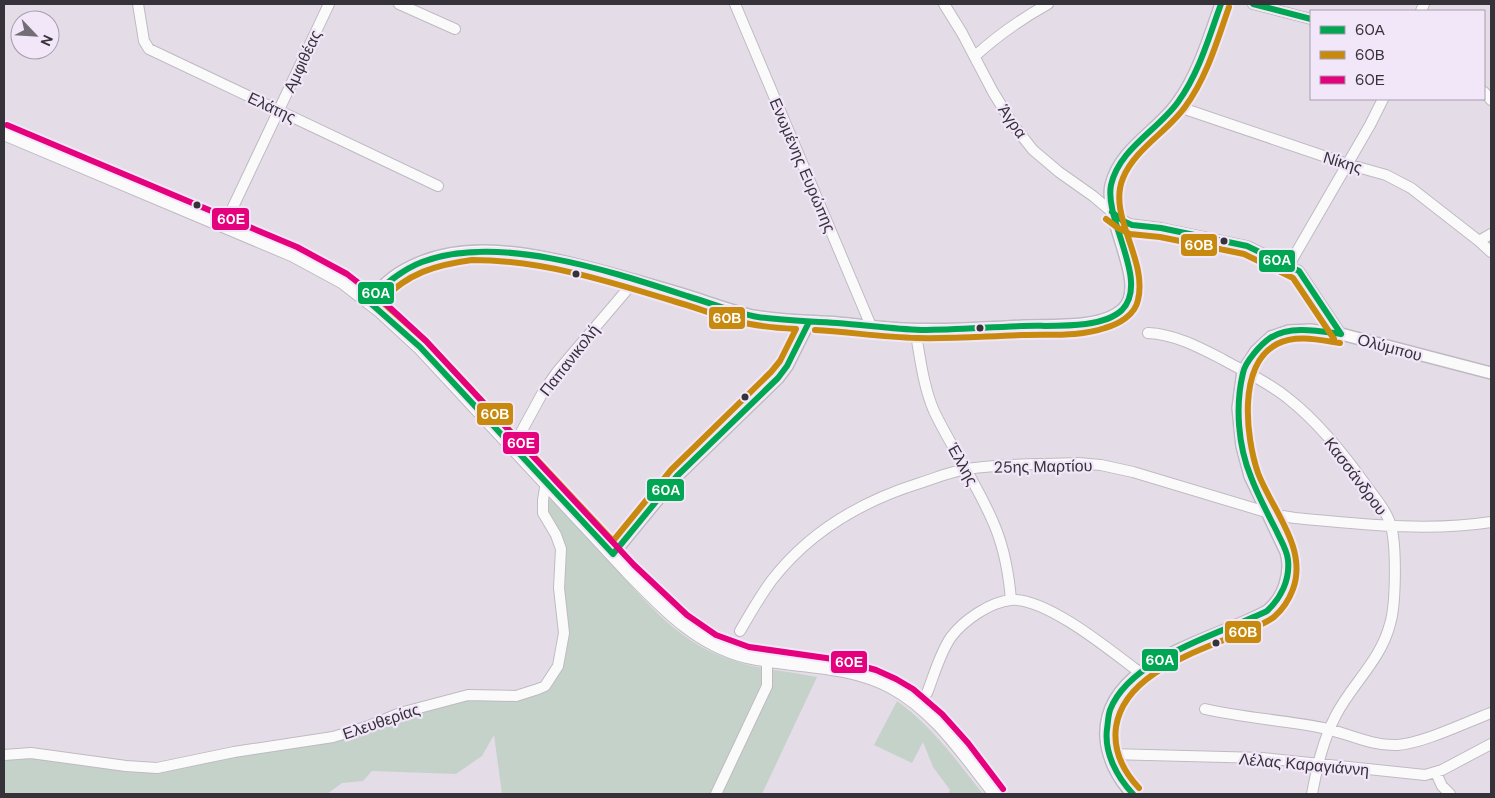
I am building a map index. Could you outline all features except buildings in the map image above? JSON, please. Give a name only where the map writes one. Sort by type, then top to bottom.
[{"type":"main road","points":[[4,133],[318,267],[342,281],[368,301],[420,348],[661,604],[695,633],[729,650],[746,656],[851,671],[891,686],[917,704],[940,725],[996,794]]},
{"type":"street","name":"Ελάτης","points":[[138,4],[146,47],[438,186]]},
{"type":"street","name":"Αμφιθέας","points":[[224,226],[329,4]]},
{"type":"street","points":[[399,4],[455,30]]},
{"type":"street","name":"Ενωμένης Ευρώπης","points":[[735,4],[871,326]]},
{"type":"street","name":"Άγρα","points":[[944,4],[1014,126],[1033,150],[1059,172],[1094,196],[1123,221],[1132,225],[1162,228],[1246,246],[1300,271],[1341,334]]},
{"type":"street","points":[[975,56],[1019,20],[1048,4]]},
{"type":"street","points":[[368,301],[391,279],[412,266],[442,256],[466,252],[496,252],[530,255],[633,279],[755,316],[809,322],[915,329],[1085,323],[1105,319],[1118,313],[1129,301],[1132,289],[1129,271],[1112,212],[1110,189],[1119,166],[1133,148],[1176,106],[1186,90],[1221,4]]},
{"type":"street","points":[[1252,4],[1310,19]]},
{"type":"street","points":[[1289,265],[1382,100]]},
{"type":"street","name":"Νίκης","points":[[1176,106],[1347,164],[1386,175],[1411,188],[1480,241],[1491,252]]},
{"type":"street","points":[[1480,241],[1491,234]]},
{"type":"street","name":"Παπανικολή","points":[[513,447],[556,372],[626,291],[633,279]]},
{"type":"street","points":[[613,554],[680,472],[778,378],[790,361],[809,322]]},
{"type":"street","name":"Έλλης","points":[[915,329],[923,374],[934,410],[976,486],[996,529],[1009,575],[1011,600]]},
{"type":"street","name":"Ολύμπου","points":[[1133,794],[1120,778],[1109,754],[1106,734],[1109,713],[1121,691],[1139,672],[1158,660],[1270,609],[1284,587],[1288,561],[1284,547],[1250,476],[1242,446],[1238,408],[1243,370],[1256,351],[1271,337],[1289,331],[1303,330],[1341,334],[1491,374]]},
{"type":"street","name":"Κασσάνδρου","points":[[1148,333],[1158,333],[1196,345],[1243,370],[1289,399],[1324,434],[1352,466],[1391,526],[1395,573],[1391,624],[1378,653],[1336,713],[1317,763],[1312,794]]},
{"type":"street","name":"25ης Μαρτίου","points":[[740,631],[778,572],[832,523],[877,498],[965,469],[1078,463],[1101,464],[1266,512],[1295,518],[1391,526],[1456,526],[1491,522]]},
{"type":"street","name":"Ελευθερίας","points":[[4,755],[31,753],[126,766],[157,768],[234,752],[332,737],[366,727],[400,713],[468,695],[516,696],[545,686],[558,666],[564,633],[559,588],[561,549],[556,535],[543,514],[546,482]]},
{"type":"street","points":[[927,693],[951,637],[974,614],[1011,600],[1027,602],[1049,610],[1079,627],[1139,672]]},
{"type":"street","points":[[716,794],[767,686],[767,660]]},
{"type":"street","name":"Λέλας Καραγιάννη","points":[[1205,709],[1329,729],[1374,743],[1400,744],[1420,740],[1491,713]]},
{"type":"street","name":"Λέλας Καραγιάννη","points":[[1109,754],[1263,758],[1420,775],[1436,773],[1491,744]]},
{"type":"street","points":[[1436,773],[1442,786],[1450,794]]},
{"type":"shaded area","points":[[550,498],[641,597],[666,621],[692,641],[707,650],[734,661],[817,677],[762,794],[502,794],[494,735],[482,756],[456,774],[372,771],[363,781],[342,783],[327,794],[4,794],[4,756],[21,755],[114,766],[206,761],[329,740],[466,699],[544,687],[559,666],[564,606],[563,563],[547,509]]},
{"type":"shaded area","points":[[897,701],[932,732],[983,794],[948,794],[950,790],[933,767],[923,742],[912,763],[874,745]]},
{"type":"transit line","name":"60Α","points":[[809,322],[787,366],[778,378],[677,476],[613,554],[420,347],[368,301],[393,278],[422,262],[452,254],[485,252],[520,254],[591,267],[758,317],[921,330],[1061,326],[1102,321],[1122,310],[1129,298],[1131,284],[1129,267],[1111,199],[1111,185],[1115,172],[1130,150],[1170,112],[1185,91],[1203,54],[1221,4]]},
{"type":"transit line","name":"60Α","points":[[1253,4],[1310,19]]},
{"type":"transit line","name":"60Β","points":[[815,330],[917,338],[1064,334],[1095,331],[1116,324],[1126,318],[1134,310],[1138,300],[1140,285],[1138,269],[1120,207],[1119,192],[1123,178],[1135,158],[1178,116],[1193,95],[1211,58],[1229,7]]},
{"type":"transit line","name":"60Ε","points":[[7,125],[297,247],[347,274],[387,305],[426,341],[634,565],[687,615],[716,635],[749,647],[840,660],[876,670],[896,679],[913,689],[942,714],[968,743],[1003,789]]},
{"type":"transit line","name":"60Α","points":[[1112,212],[1123,221],[1132,225],[1161,228],[1247,246],[1299,271],[1341,334]]},
{"type":"transit line","name":"60Β","points":[[1106,219],[1130,234],[1160,237],[1244,254],[1293,278],[1334,339]]},
{"type":"transit line","name":"60Β","points":[[472,260],[523,264],[574,273],[624,286],[740,322],[767,327],[796,329],[780,361],[771,372],[671,470],[613,541],[426,341],[381,301],[401,283],[423,272],[472,260]]},
{"type":"transit line","name":"60Α","points":[[1133,794],[1117,772],[1108,747],[1107,729],[1109,712],[1121,692],[1136,676],[1156,662],[1178,650],[1267,611],[1284,588],[1288,575],[1288,560],[1282,542],[1257,491],[1243,452],[1239,426],[1239,399],[1244,369],[1266,341],[1286,331],[1305,330],[1341,334]]},
{"type":"transit line","name":"60Β","points":[[1139,788],[1128,775],[1120,760],[1115,736],[1122,709],[1132,693],[1146,679],[1163,668],[1270,620],[1282,608],[1293,589],[1296,559],[1292,544],[1258,473],[1250,441],[1248,403],[1250,385],[1255,368],[1264,354],[1284,341],[1300,338],[1340,343]]}]
